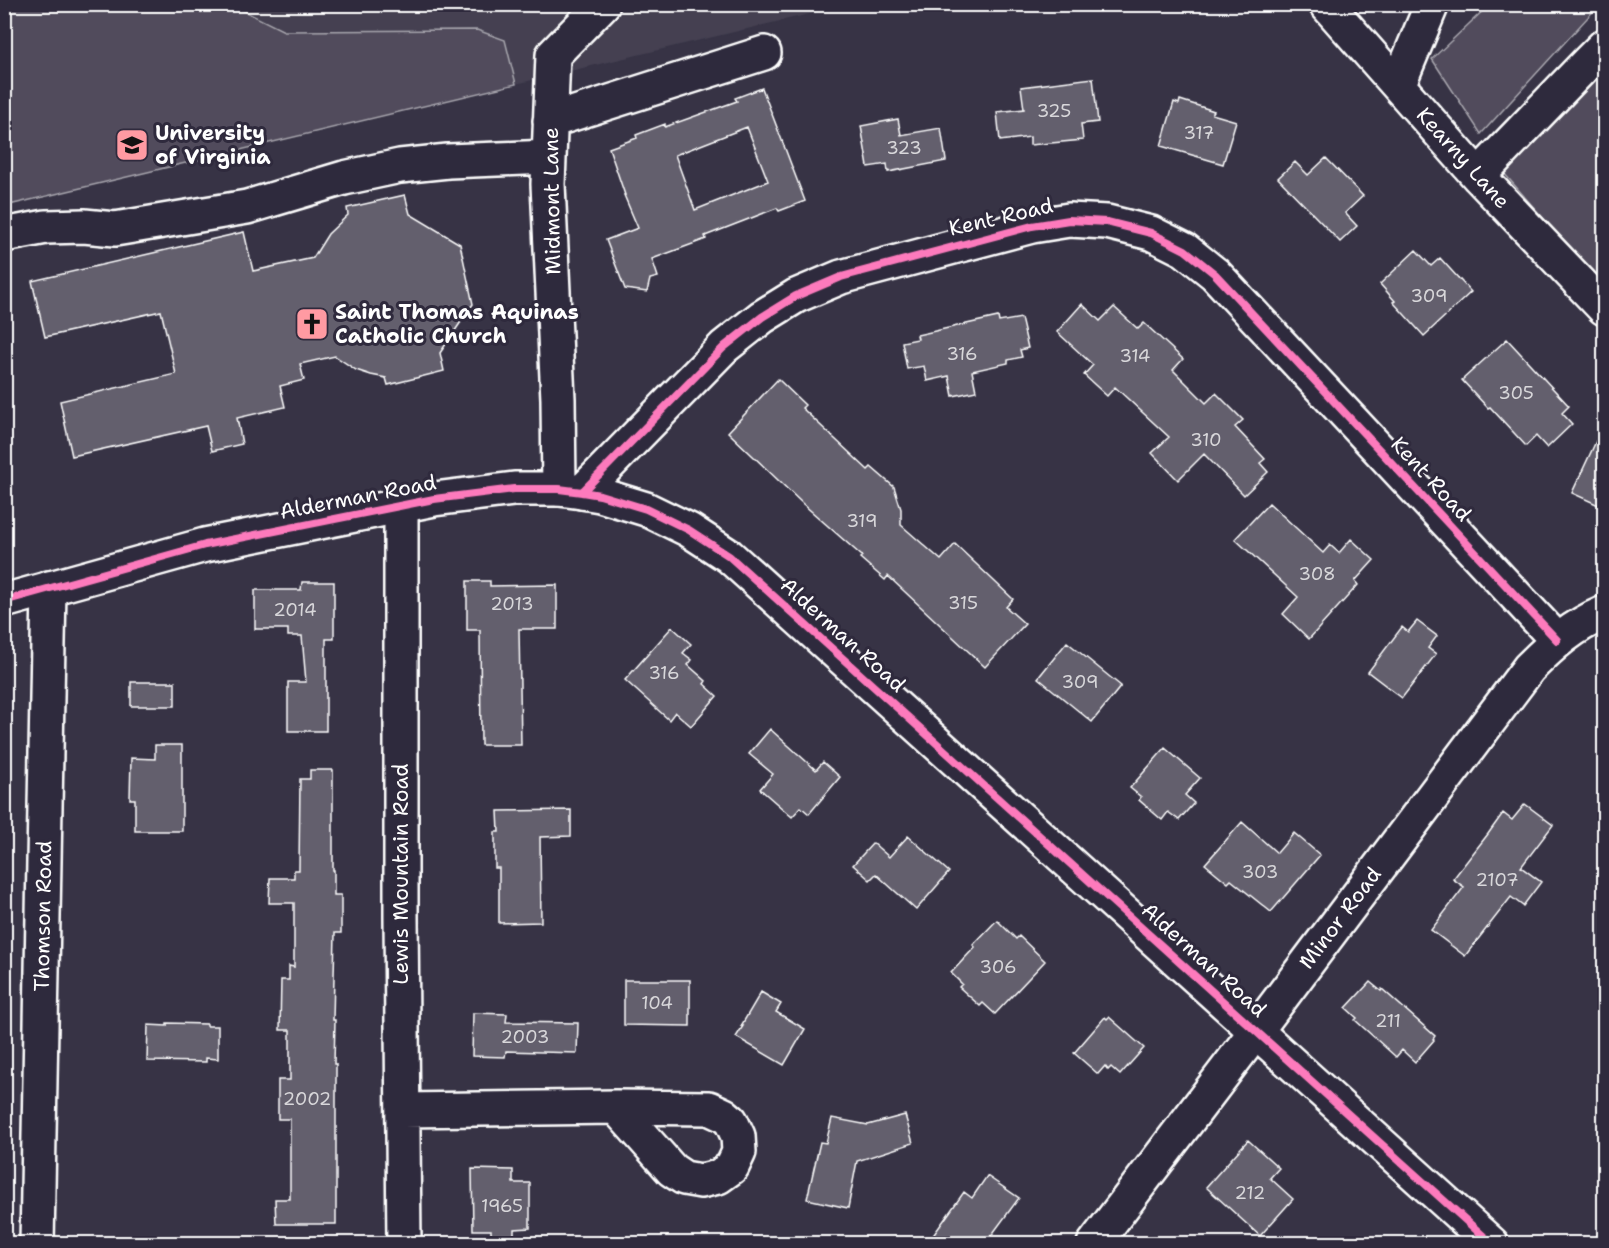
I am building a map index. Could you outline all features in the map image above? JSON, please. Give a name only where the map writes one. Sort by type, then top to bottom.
[{"type":"street","name":"Kearny Lane","points":[[1326,4],[1478,176],[1605,308]]},
{"type":"street","points":[[1401,88],[1400,81],[1432,4]]},
{"type":"street","name":"Midmont Lane","points":[[570,491],[558,399],[548,184],[550,121],[553,55],[590,11]]},
{"type":"street","points":[[1478,176],[1605,46]]},
{"type":"street","points":[[550,121],[764,53]]},
{"type":"street","points":[[4,235],[46,227],[84,226],[115,229],[247,207],[344,178],[400,166],[448,161],[549,157]]},
{"type":"street","name":"Kent Road","points":[[570,491],[724,347],[762,317],[796,296],[841,277],[1032,226],[1069,220],[1107,222],[1151,233],[1185,250],[1215,274],[1557,640]]},
{"type":"street","name":"Alderman Road","points":[[4,601],[205,546],[434,499],[514,489],[570,491],[600,495],[646,509],[689,530],[729,556],[1492,1244]]},
{"type":"street","name":"Lewis Mountain Road","points":[[401,505],[404,1244]]},
{"type":"street","name":"Thomson Road","points":[[38,1244],[49,588]]},
{"type":"street","name":"Minor Road","points":[[1094,1244],[1528,668],[1557,640],[1605,613]]},
{"type":"street","points":[[403,1110],[616,1107]]},
{"type":"shaded area","name":"University of Virginia","points":[[5,4],[847,5],[5,206]]},
{"type":"shaded area","points":[[1490,4],[1599,5],[1481,134],[1432,59]]},
{"type":"shaded area","name":"University of Virginia","points":[[4,5],[232,5],[284,31],[477,30],[505,40],[516,84],[5,206]]},
{"type":"shaded area","points":[[1604,59],[1604,288],[1496,164]]},
{"type":"building","points":[[1093,78],[1098,122],[1081,124],[1083,140],[1030,145],[1030,137],[1000,141],[997,112],[1024,109],[1021,87]]},
{"type":"building","points":[[762,88],[805,201],[779,211],[777,208],[705,236],[706,239],[652,259],[658,277],[650,279],[647,292],[625,289],[606,240],[638,228],[624,195],[609,148],[637,138],[636,135],[665,124],[665,127],[737,101],[735,98]],"holes":[[[747,127],[768,181],[695,210],[675,155]]]},
{"type":"building","points":[[1180,100],[1214,111],[1212,114],[1236,121],[1223,164],[1161,146],[1174,102],[1179,104]]},
{"type":"building","points":[[898,119],[901,135],[941,128],[946,161],[888,172],[887,164],[868,167],[861,126]]},
{"type":"building","points":[[1326,158],[1363,196],[1345,213],[1357,226],[1340,242],[1278,178],[1295,162],[1308,175]]},
{"type":"building","name":"Saint Thomas Aquinas Catholic Church","points":[[405,195],[410,214],[460,244],[473,304],[440,353],[444,371],[388,385],[386,378],[356,370],[335,356],[300,364],[304,380],[280,386],[285,407],[237,418],[242,444],[212,451],[206,426],[72,456],[60,401],[176,374],[161,311],[45,337],[32,281],[244,232],[253,271],[313,258],[328,234],[348,215],[347,208]]},
{"type":"building","points":[[1416,250],[1431,266],[1440,258],[1471,292],[1424,336],[1380,284]]},
{"type":"building","points":[[1082,304],[1100,321],[1114,307],[1138,329],[1144,323],[1183,359],[1173,370],[1206,403],[1216,393],[1243,420],[1235,427],[1265,459],[1260,463],[1268,472],[1244,495],[1204,454],[1178,480],[1152,453],[1169,437],[1115,387],[1107,396],[1084,375],[1093,365],[1057,332]]},
{"type":"building","points":[[998,317],[999,322],[1021,318],[1028,348],[1020,350],[1022,357],[1008,360],[1008,363],[972,371],[976,391],[953,396],[949,376],[927,381],[924,366],[907,369],[902,342],[918,339],[917,335]]},
{"type":"building","points":[[1507,339],[1569,406],[1562,413],[1572,424],[1547,448],[1536,436],[1526,446],[1462,380]]},
{"type":"building","points":[[778,379],[805,405],[802,408],[868,470],[871,467],[894,487],[901,509],[901,525],[941,560],[955,544],[1013,599],[1006,607],[1025,624],[985,667],[888,576],[885,580],[860,558],[862,556],[803,504],[728,432]]},
{"type":"building","points":[[1605,422],[1605,508],[1572,493]]},
{"type":"building","points":[[1269,503],[1323,553],[1330,545],[1339,553],[1351,539],[1374,560],[1355,581],[1358,585],[1309,639],[1283,614],[1298,597],[1235,539]]},
{"type":"building","points":[[467,581],[490,581],[490,586],[557,585],[557,629],[519,629],[521,745],[481,745],[480,630],[467,630]]},
{"type":"building","points":[[302,582],[334,582],[334,639],[326,639],[326,731],[288,731],[288,682],[306,682],[302,636],[288,636],[288,629],[255,629],[255,590],[301,590]]},
{"type":"building","points":[[1417,621],[1437,636],[1428,648],[1436,654],[1402,698],[1368,672],[1402,627],[1408,632]]},
{"type":"building","points":[[672,627],[691,644],[683,653],[692,660],[688,665],[706,681],[704,684],[717,696],[691,726],[675,712],[669,720],[625,680]]},
{"type":"building","points":[[1067,642],[1121,686],[1092,722],[1038,678]]},
{"type":"building","points":[[131,682],[175,682],[175,706],[131,706]]},
{"type":"building","points":[[770,729],[816,770],[823,762],[840,777],[809,814],[801,807],[792,817],[760,789],[773,774],[749,754]]},
{"type":"building","points":[[155,745],[182,745],[182,831],[135,831],[135,799],[130,799],[131,758],[155,759]]},
{"type":"building","points":[[1165,748],[1200,778],[1185,795],[1194,803],[1179,820],[1168,812],[1162,820],[1139,800],[1141,797],[1130,788]]},
{"type":"building","points":[[310,770],[333,770],[334,895],[341,895],[341,933],[335,933],[333,1020],[335,1020],[334,1064],[336,1064],[336,1224],[276,1224],[275,1199],[290,1199],[290,1119],[278,1119],[278,1080],[290,1080],[290,1030],[280,1030],[281,980],[289,980],[289,966],[294,967],[294,903],[269,903],[270,878],[294,878],[294,870],[299,870],[300,779],[310,779]]},
{"type":"building","points":[[1525,804],[1553,825],[1521,867],[1541,882],[1523,906],[1511,897],[1465,956],[1431,930],[1464,887],[1453,879],[1503,813],[1512,820]]},
{"type":"building","points":[[571,810],[571,836],[540,837],[541,922],[499,923],[499,868],[495,868],[495,832],[499,832],[498,811]]},
{"type":"building","points":[[1242,822],[1277,853],[1294,833],[1320,855],[1271,912],[1231,880],[1228,883],[1205,864]]},
{"type":"building","points":[[908,836],[949,872],[916,910],[876,874],[870,880],[853,865],[873,843],[889,857]]},
{"type":"building","points":[[997,920],[1016,939],[1019,936],[1045,961],[995,1014],[983,1003],[980,1006],[959,987],[962,984],[951,973]]},
{"type":"building","points":[[624,980],[690,980],[690,1026],[624,1025]]},
{"type":"building","points":[[1370,982],[1381,991],[1382,989],[1435,1036],[1415,1062],[1402,1050],[1396,1057],[1355,1020],[1357,1018],[1346,1008]]},
{"type":"building","points":[[761,992],[781,1004],[776,1012],[805,1029],[784,1065],[736,1037]]},
{"type":"building","points":[[473,1013],[507,1014],[506,1022],[578,1023],[577,1053],[506,1051],[505,1057],[472,1056]]},
{"type":"building","points":[[1105,1017],[1107,1019],[1109,1017],[1144,1048],[1120,1075],[1111,1067],[1108,1070],[1105,1066],[1098,1074],[1074,1053]]},
{"type":"building","points":[[167,1023],[218,1026],[218,1059],[206,1058],[206,1062],[147,1061],[148,1025],[167,1026]]},
{"type":"building","points":[[905,1115],[913,1143],[857,1161],[848,1208],[807,1199],[820,1142],[826,1143],[832,1118],[868,1125]]},
{"type":"building","points":[[1248,1140],[1279,1168],[1270,1178],[1293,1199],[1260,1236],[1206,1187]]},
{"type":"building","points":[[472,1169],[513,1170],[513,1183],[530,1183],[530,1228],[514,1229],[514,1242],[491,1243],[491,1230],[473,1230]]},
{"type":"building","points":[[987,1176],[1019,1198],[985,1244],[927,1244],[964,1192],[972,1198]]},
{"type":"cycle path","points":[[582,492],[724,347],[762,317],[796,296],[841,277],[1032,226],[1069,220],[1107,222],[1151,233],[1185,250],[1215,274],[1557,640]]},
{"type":"cycle path","points":[[4,601],[205,545],[434,499],[514,489],[559,489],[600,495],[646,509],[689,530],[729,556],[1492,1244]]},
{"type":"place","name":"University of Virginia","points":[[132,145]]},
{"type":"place","name":"Saint Thomas Aquinas Catholic Church","points":[[312,324]]}]
